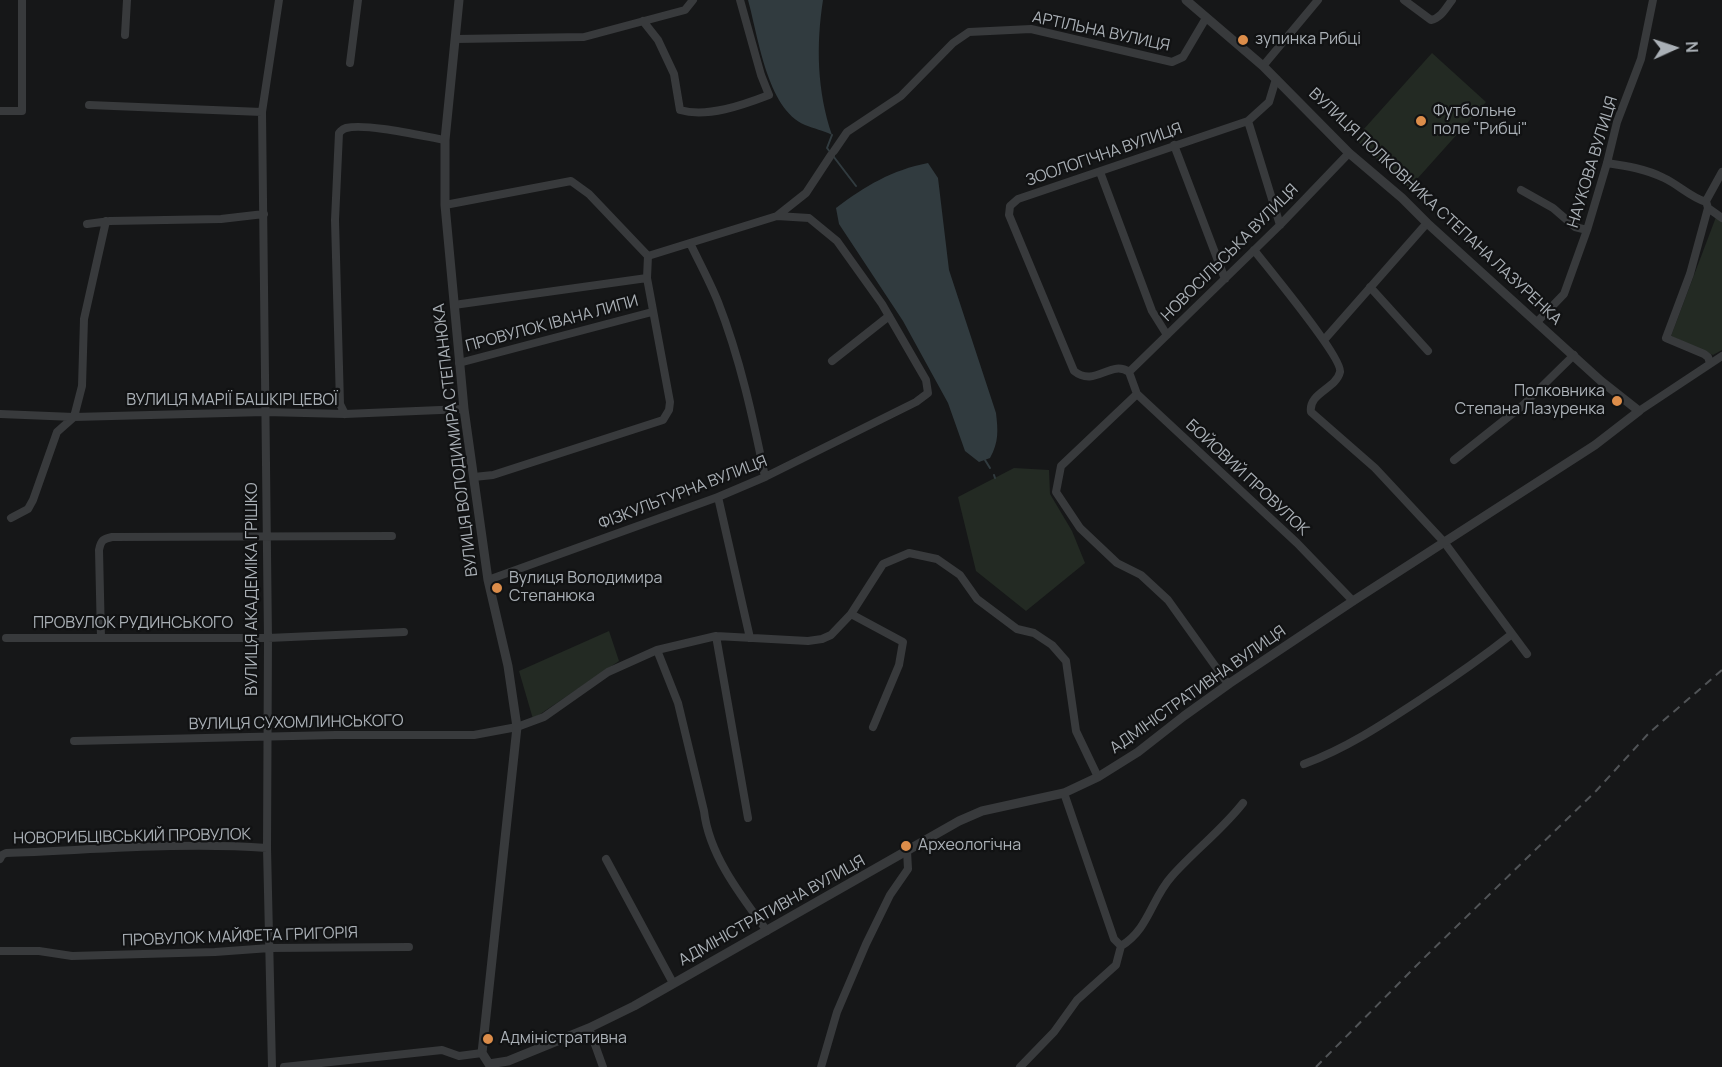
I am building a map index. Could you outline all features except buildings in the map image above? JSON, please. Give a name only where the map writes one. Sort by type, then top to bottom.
[{"type":"street","points":[[0,111],[22,111],[22,0]]},
{"type":"street","points":[[125,35],[127,0]]},
{"type":"street","name":"ВУЛИЦЯ АКАДЕМІКА ГРІШКО","points":[[272,1067],[267,848],[268,638],[262,112],[279,0]]},
{"type":"street","points":[[350,63],[358,0]]},
{"type":"street","name":"ВУЛИЦЯ ВОЛОДИМИРА СТЕПАНЮКА","points":[[459,0],[445,140],[445,205],[464,409],[488,580],[508,666],[517,727],[482,1053]]},
{"type":"street","points":[[456,39],[584,37],[685,10],[693,0]]},
{"type":"street","points":[[644,21],[658,40],[674,74],[680,110],[691,113],[716,111],[769,95],[740,0]]},
{"type":"street","name":"ВУЛИЦЯ ПОЛКОВНИКА СТЕПАНА ЛАЗУРЕНКА","points":[[1186,0],[1263,66],[1349,153],[1402,198],[1600,381],[1639,411]]},
{"type":"street","points":[[1263,66],[1318,0]]},
{"type":"street","points":[[1404,0],[1431,20],[1439,17],[1452,0]]},
{"type":"street","name":"НАУКОВА ВУЛИЦЯ","points":[[1537,322],[1564,294],[1587,231],[1617,122],[1641,59],[1653,0]]},
{"type":"street","name":"АРТІЛЬНА ВУЛИЦЯ","points":[[648,256],[777,216],[806,193],[847,132],[901,96],[953,43],[969,32],[1038,30],[1172,62],[1183,57],[1206,18]]},
{"type":"street","name":"ЗООЛОГІЧНА ВУЛИЦЯ","points":[[1130,372],[1118,369],[1095,377],[1087,377],[1074,371],[1009,215],[1010,206],[1018,199],[1248,121],[1269,102],[1276,79]]},
{"type":"street","points":[[89,105],[262,112]]},
{"type":"street","points":[[1248,121],[1280,225]]},
{"type":"street","points":[[345,414],[340,404],[335,220],[339,133],[349,128],[375,129],[445,140]]},
{"type":"street","points":[[1174,146],[1226,279]]},
{"type":"street","name":"НОВОСІЛЬСЬКА ВУЛИЦЯ","points":[[1130,372],[1280,225],[1349,153]]},
{"type":"street","points":[[1607,163],[1645,170],[1664,178],[1706,204],[1722,218]]},
{"type":"street","points":[[1100,172],[1152,311],[1167,335]]},
{"type":"street","points":[[1710,363],[1704,354],[1666,338],[1690,274],[1706,204],[1722,172]]},
{"type":"street","points":[[445,205],[572,181],[589,194],[648,256],[647,278],[652,312],[670,402],[669,411],[663,420],[493,475],[474,477]]},
{"type":"street","points":[[1521,190],[1553,208],[1575,227],[1587,231]]},
{"type":"street","points":[[87,224],[106,221],[221,219],[264,214]]},
{"type":"street","points":[[777,216],[809,218],[837,241],[889,316],[832,361]]},
{"type":"street","points":[[11,518],[28,509],[57,432],[74,417],[82,387],[84,319],[106,221]]},
{"type":"street","points":[[1324,340],[1427,223]]},
{"type":"street","points":[[690,243],[718,302],[733,348],[754,422],[765,477]]},
{"type":"street","points":[[1254,250],[1324,340],[1340,366],[1337,378],[1310,405],[1311,412],[1375,468],[1444,542],[1527,654]]},
{"type":"street","points":[[454,305],[647,278]]},
{"type":"street","points":[[1370,287],[1428,351]]},
{"type":"street","name":"ПРОВУЛОК ІВАНА ЛИПИ","points":[[459,363],[652,312]]},
{"type":"street","name":"ФІЗКУЛЬТУРНА ВУЛИЦЯ","points":[[488,580],[718,497],[765,477],[916,402],[928,393],[926,380],[889,316]]},
{"type":"street","points":[[1454,460],[1522,406],[1574,355]]},
{"type":"street","name":"АДМІНІСТРАТИВНА ВУЛИЦЯ","points":[[482,1053],[489,1064],[499,1064],[589,1028],[634,1006],[959,821],[982,811],[1064,793],[1098,777],[1138,752],[1228,684],[1595,445],[1639,411],[1722,356]]},
{"type":"street","name":"БОЙОВИЙ ПРОВУЛОК","points":[[1130,372],[1137,394],[1297,543],[1353,601]]},
{"type":"street","points":[[1137,394],[1061,466],[1056,492],[1080,528],[1117,563],[1141,575],[1168,600],[1228,684]]},
{"type":"street","name":"ВУЛИЦЯ МАРІЇ БАШКІРЦЕВОЇ","points":[[0,414],[74,417],[265,412],[345,414],[464,409]]},
{"type":"street","points":[[718,497],[750,638]]},
{"type":"street","points":[[101,638],[99,550],[104,539],[112,537],[392,536]]},
{"type":"street","name":"ВУЛИЦЯ СУХОМЛИНСЬКОГО","points":[[74,741],[336,735],[474,735],[517,727],[544,717],[608,672],[657,650],[716,636],[822,639],[831,635],[851,614],[883,564],[909,553],[937,559],[960,575],[977,600],[1017,629],[1034,633],[1052,645],[1065,661],[1076,731],[1098,777]]},
{"type":"street","points":[[851,614],[903,642],[899,665],[873,727]]},
{"type":"street","name":"ПРОВУЛОК РУДИНСЬКОГО","points":[[6,638],[268,638],[404,632]]},
{"type":"street","points":[[1304,765],[1378,729],[1455,678],[1512,634]]},
{"type":"street","points":[[716,636],[748,818]]},
{"type":"street","points":[[657,650],[678,704],[704,811],[706,829],[736,889],[767,931]]},
{"type":"street","points":[[1064,793],[1114,939],[1121,946]]},
{"type":"street","points":[[1020,1067],[1054,1032],[1077,1000],[1116,965],[1121,946],[1139,932],[1172,876],[1243,803]]},
{"type":"street","name":"НОВОРИБЦІВСЬКИЙ ПРОВУЛОК","points":[[0,858],[6,853],[29,852],[189,847],[267,848]]},
{"type":"street","points":[[820,1067],[837,1012],[866,944],[890,895],[908,869],[907,851]]},
{"type":"street","name":"АДМІНІСТРАТИВНА ВУЛИЦЯ","points":[[606,859],[673,983]]},
{"type":"street","name":"ПРОВУЛОК МАЙФЕТА ГРИГОРІЯ","points":[[0,951],[39,951],[72,956],[270,948],[409,947]]},
{"type":"street","points":[[589,1028],[603,1067]]},
{"type":"street","points":[[284,1067],[442,1050],[459,1056],[482,1053]]},
{"type":"shaded area","points":[[748,0],[823,0],[819,34],[819,68],[823,102],[832,135],[805,125],[781,104],[766,70]]},
{"type":"shaded area","name":"Футбольне поле \"Рибці\"","points":[[1432,53],[1486,102],[1409,188],[1355,139]]},
{"type":"shaded area","points":[[928,163],[938,178],[949,270],[996,413],[995,447],[990,458],[979,462],[965,451],[948,403],[903,321],[839,224],[836,208],[879,180]]},
{"type":"shaded area","points":[[1716,217],[1722,222],[1722,350],[1713,355],[1671,336]]},
{"type":"shaded area","points":[[1014,468],[1049,470],[1050,494],[1072,531],[1085,563],[1026,611],[976,571],[958,497]]},
{"type":"shaded area","points":[[609,631],[619,661],[533,719],[519,671]]},
{"type":"waterway","points":[[832,135],[827,148],[856,186]]},
{"type":"waterway","points":[[985,460],[990,468]]},
{"type":"railway","points":[[1316,1067],[1424,958],[1596,791],[1649,733],[1722,670]]},
{"type":"place","name":"зупинка Рибці","points":[[1243,40]]},
{"type":"place","name":"Футбольне поле \"Рибці\"","points":[[1421,121]]},
{"type":"place","name":"Полковника Степана Лазуренка","points":[[1617,401]]},
{"type":"place","name":"Вулиця Володимира Степанюка","points":[[497,588]]},
{"type":"place","name":"Археологічна","points":[[906,846]]},
{"type":"place","name":"Адміністративна","points":[[488,1039]]}]
